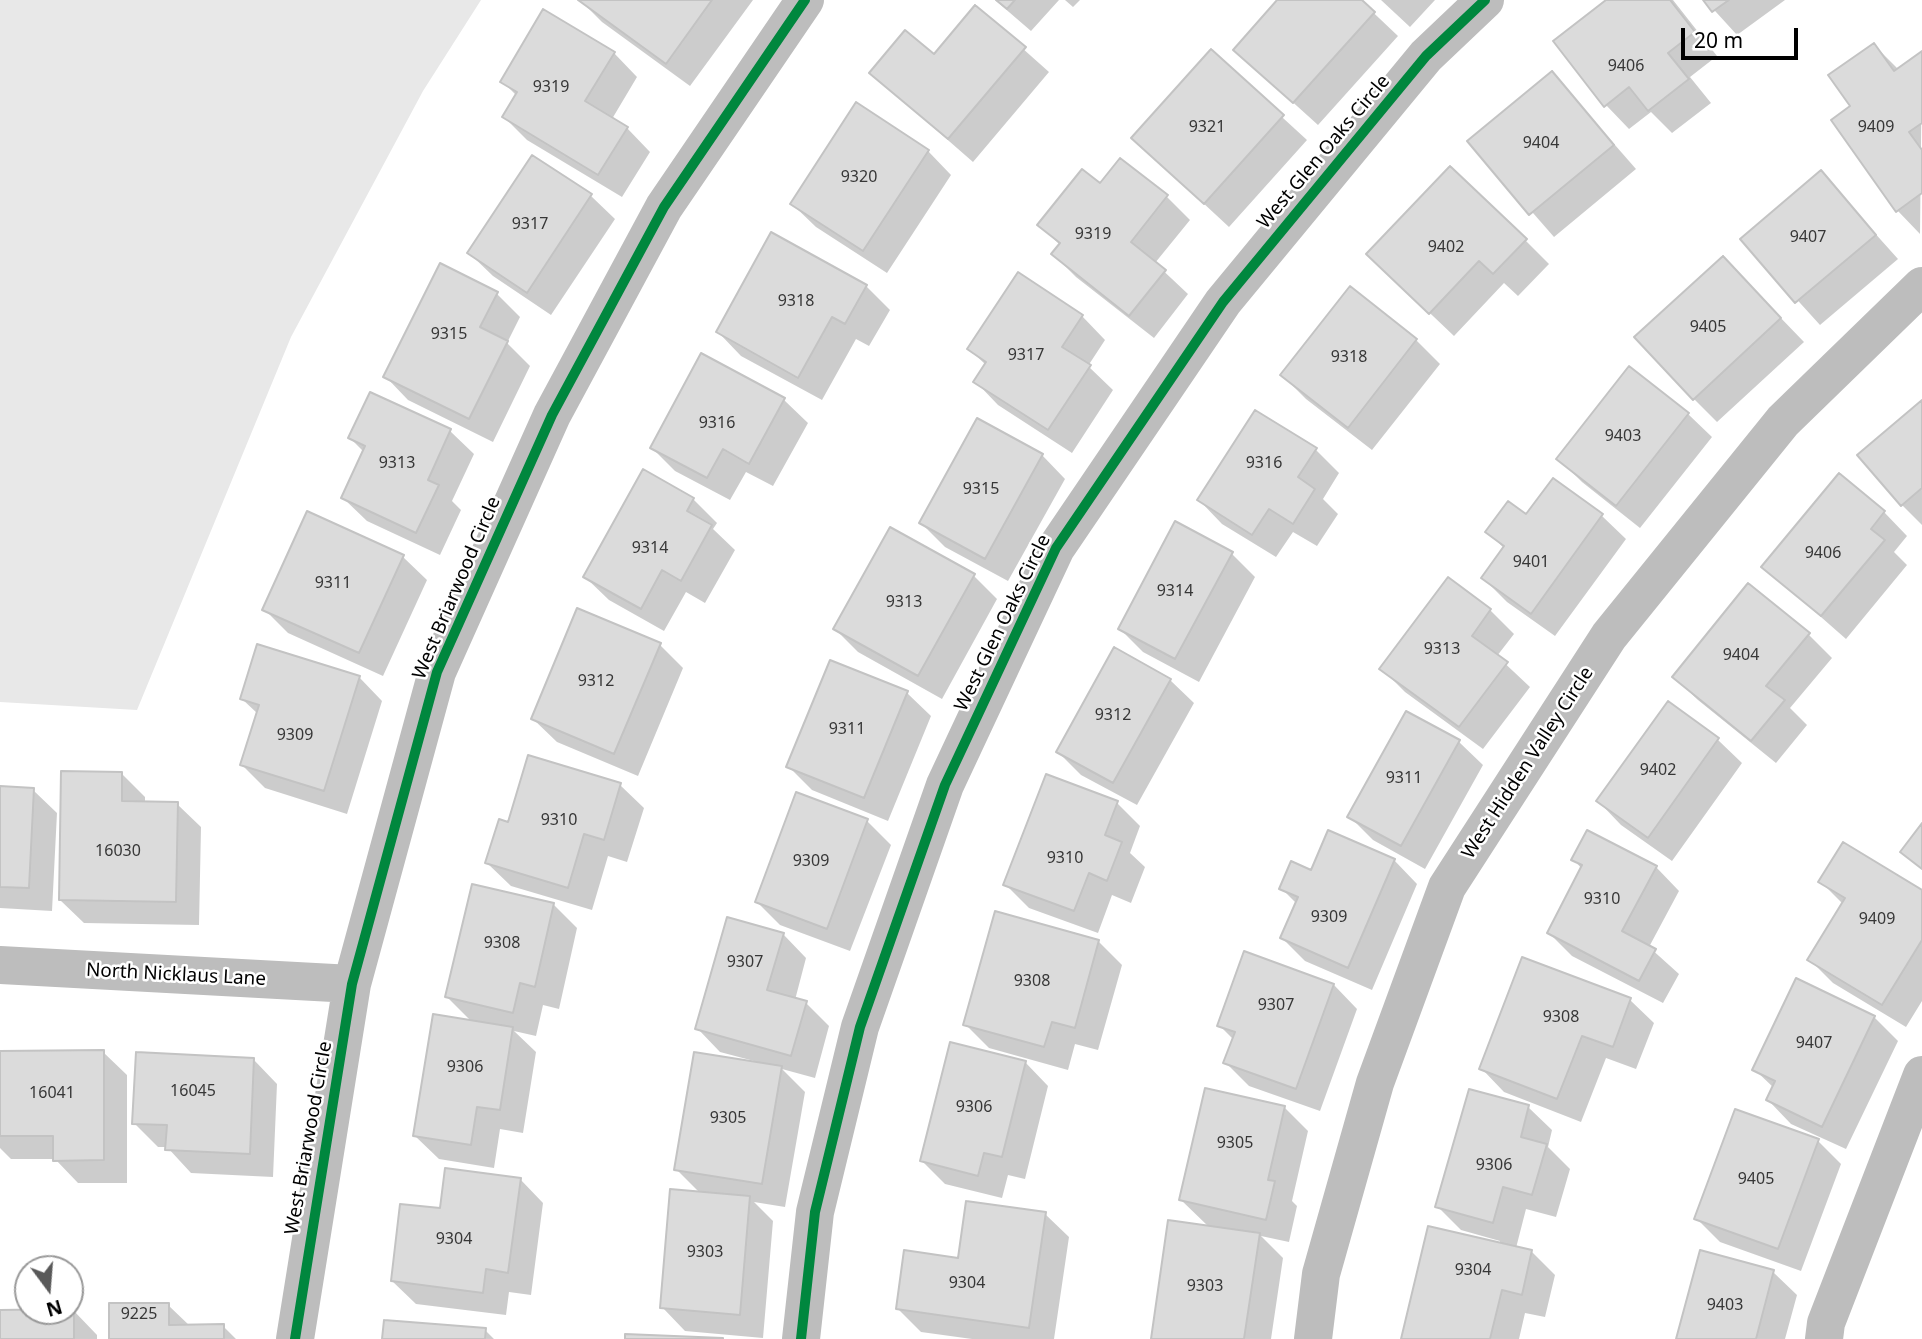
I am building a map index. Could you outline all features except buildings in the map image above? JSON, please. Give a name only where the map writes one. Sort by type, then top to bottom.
[{"type":"street","name":"West Briarwood Circle","points":[[295,1339],[352,984],[437,672],[552,415],[664,207],[805,0]]},
{"type":"street","name":"West Glen Oaks Circle","points":[[801,1339],[815,1212],[860,1027],[945,785],[1056,548],[1223,302],[1426,56],[1485,0]]},
{"type":"street","name":"West Hidden Valley Circle","points":[[1313,1339],[1321,1274],[1375,1083],[1447,887],[1609,636],[1783,421],[1922,286]]},
{"type":"street","name":"North Nicklaus Lane","points":[[0,965],[352,984]]},
{"type":"street","points":[[1824,1339],[1826,1323],[1922,1075]]},
{"type":"shaded area","points":[[0,0],[481,0],[423,91],[291,337],[137,710],[0,702]]},
{"type":"cycle path","points":[[295,1339],[352,984],[437,672],[552,415],[664,207],[805,0]]},
{"type":"cycle path","points":[[801,1339],[815,1212],[860,1027],[945,785],[1056,548],[1223,302],[1426,56],[1485,0]]}]
